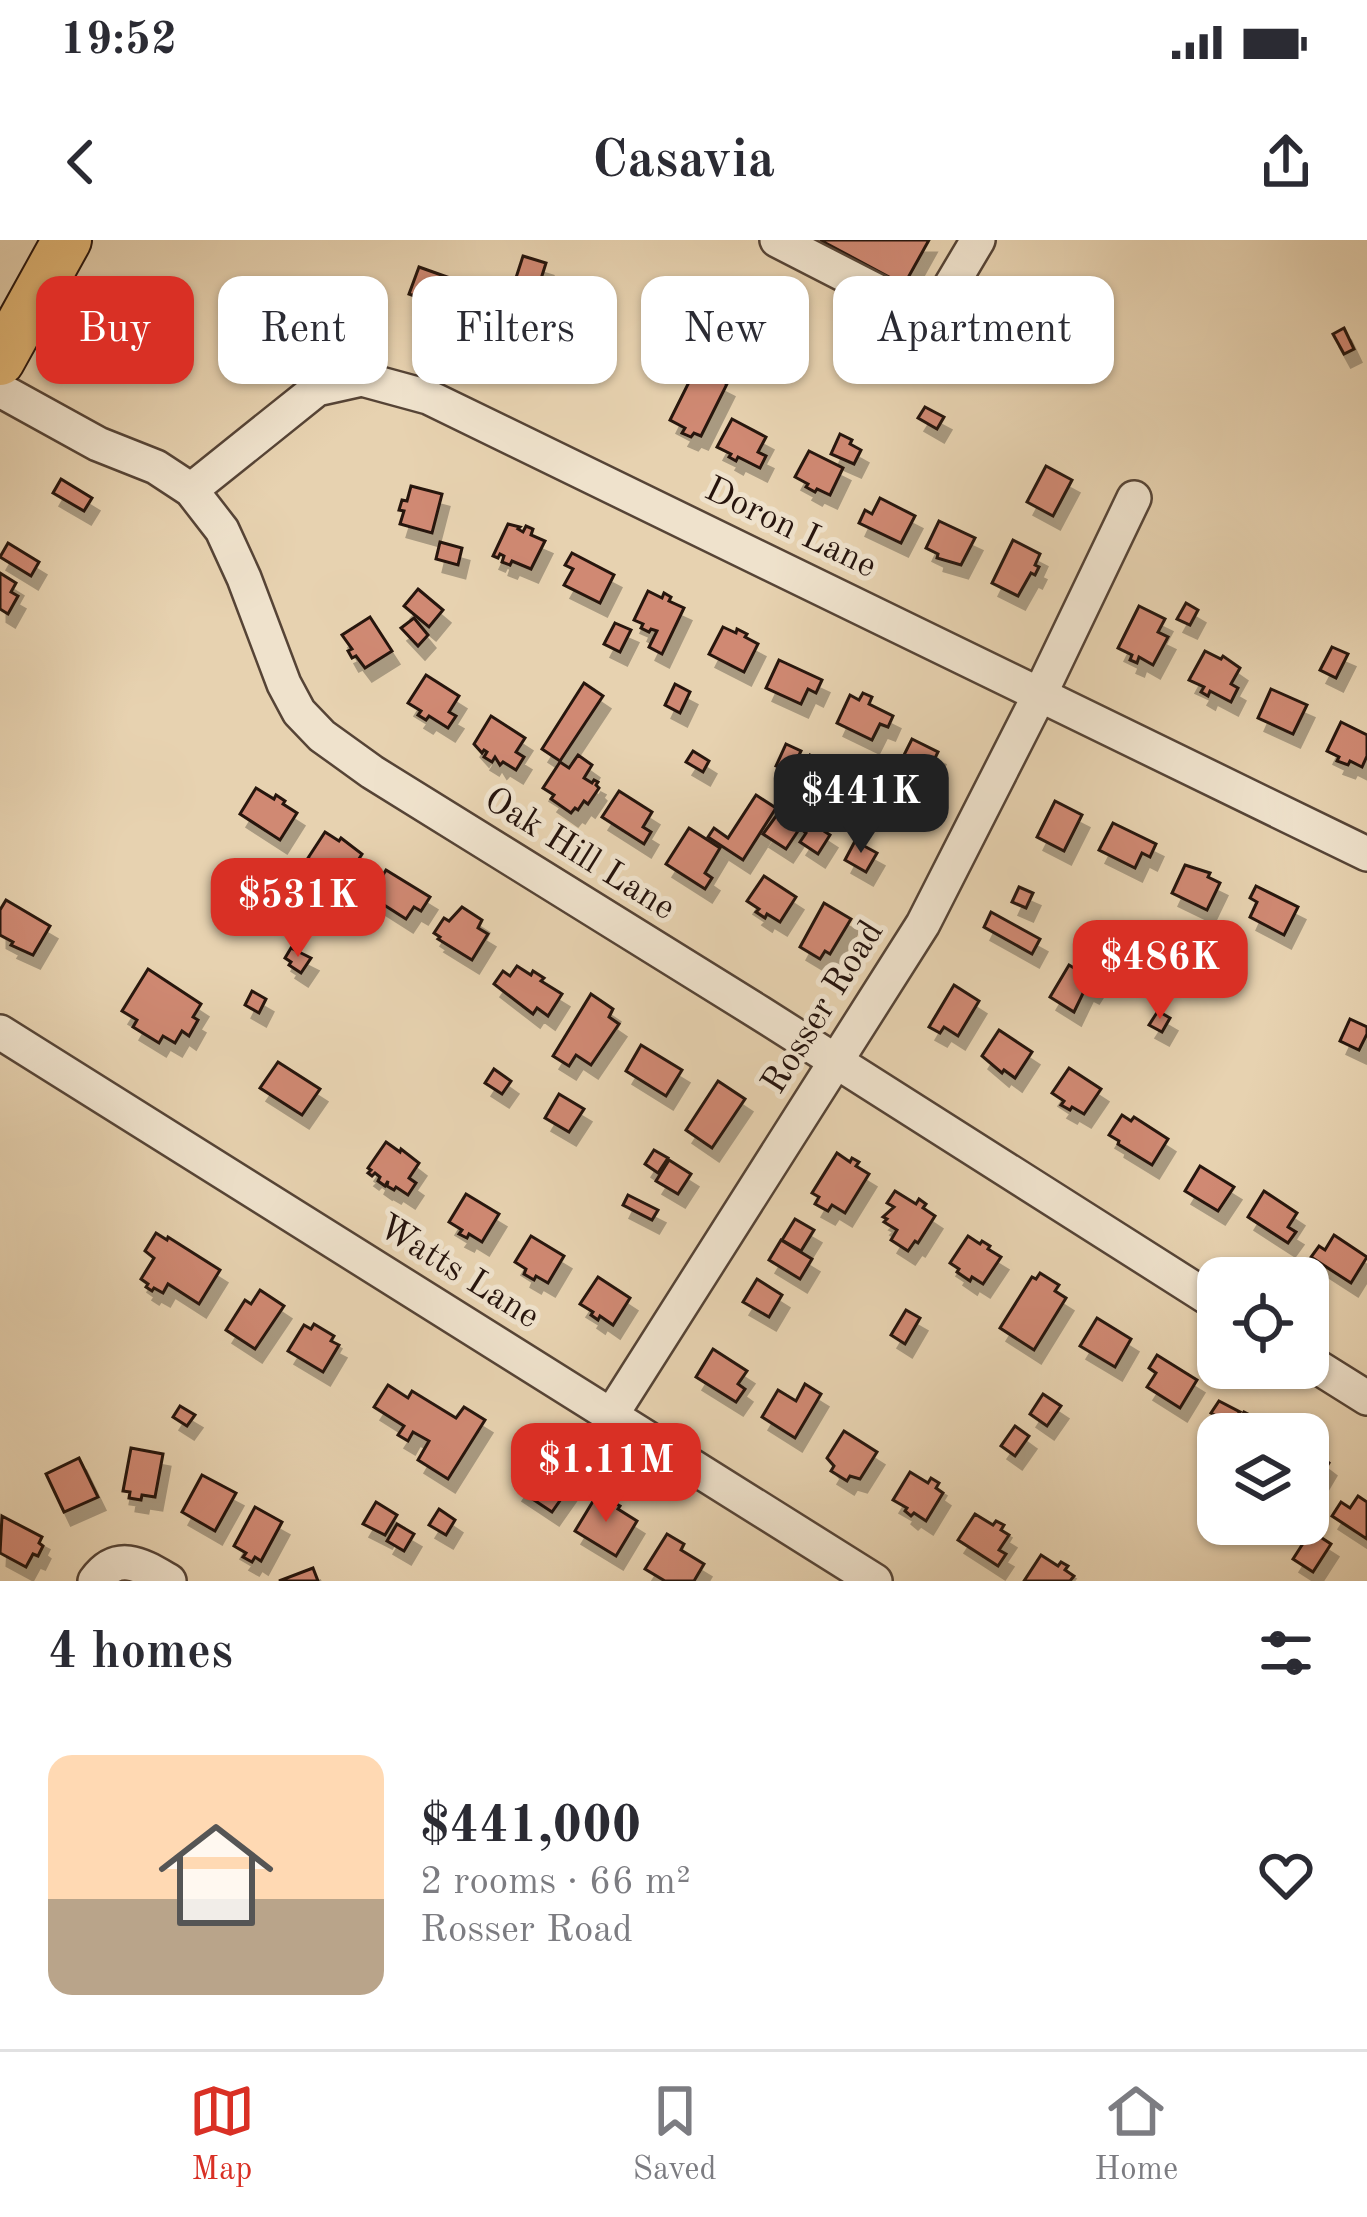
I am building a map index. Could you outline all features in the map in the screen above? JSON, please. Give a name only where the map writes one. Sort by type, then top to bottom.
[{"type":"highway","points":[[0,361],[67,240]]},
{"type":"street","points":[[777,240],[932,319],[978,240]]},
{"type":"street","name":"Doron Lane","points":[[191,490],[317,388],[362,380],[428,397],[1367,854]]},
{"type":"street","name":"Oak Hill Lane","points":[[0,390],[98,444],[156,467],[191,490],[222,530],[284,684],[299,712],[322,736],[372,772],[1197,1291]]},
{"type":"street","name":"Rosser Road","points":[[612,1414],[923,924],[1134,498]]},
{"type":"street","name":"Watts Lane","points":[[0,1032],[875,1581]]},
{"type":"street","points":[[1329,1375],[1367,1399]]},
{"type":"street","points":[[95,1581],[113,1564],[129,1562],[170,1581]]},
{"type":"building","points":[[820,240],[929,240],[909,276],[887,276]]},
{"type":"building","points":[[523,256],[546,263],[542,276],[517,276]]},
{"type":"building","points":[[419,267],[444,276],[416,276]]},
{"type":"building","points":[[1344,328],[1354,349],[1344,354],[1333,334]]},
{"type":"building","points":[[688,384],[727,384],[701,436],[682,433],[685,428],[670,420]]},
{"type":"building","points":[[925,407],[944,417],[937,429],[918,418]]},
{"type":"building","points":[[732,419],[766,437],[758,452],[766,456],[760,468],[738,457],[736,461],[717,447]]},
{"type":"building","points":[[840,434],[861,450],[854,464],[831,454]]},
{"type":"building","points":[[809,451],[843,468],[830,495],[815,492],[795,477]]},
{"type":"building","points":[[1046,466],[1072,480],[1053,516],[1027,502]]},
{"type":"building","points":[[61,479],[92,498],[84,511],[53,493]]},
{"type":"building","points":[[411,486],[442,494],[432,533],[400,524],[404,511],[399,510]]},
{"type":"building","points":[[880,498],[915,516],[901,543],[859,523],[865,510],[872,514]]},
{"type":"building","points":[[939,521],[975,538],[961,565],[937,558],[938,554],[926,548]]},
{"type":"building","points":[[508,524],[523,532],[526,526],[533,529],[531,535],[545,541],[531,569],[502,562],[500,554],[493,556]]},
{"type":"building","points":[[1013,540],[1040,554],[1035,575],[1031,573],[1018,596],[992,583]]},
{"type":"building","points":[[440,542],[462,548],[458,565],[436,559]]},
{"type":"building","points":[[8,543],[39,562],[31,576],[0,557]]},
{"type":"building","points":[[572,553],[614,575],[600,603],[564,585],[573,569],[565,565]]},
{"type":"building","points":[[0,573],[16,583],[11,592],[18,596],[8,614],[0,609]]},
{"type":"building","points":[[418,589],[443,610],[429,627],[404,606]]},
{"type":"building","points":[[648,591],[662,598],[664,593],[684,608],[662,654],[649,647],[657,631],[649,632],[634,620]]},
{"type":"building","points":[[1186,603],[1198,610],[1190,625],[1177,619]]},
{"type":"building","points":[[1139,606],[1165,619],[1158,632],[1168,637],[1153,665],[1139,657],[1137,663],[1130,660],[1132,655],[1118,648]]},
{"type":"building","points":[[370,617],[392,651],[365,668],[356,656],[352,658],[342,635]]},
{"type":"building","points":[[414,618],[428,635],[418,646],[401,628]]},
{"type":"building","points":[[615,623],[631,630],[620,652],[604,644]]},
{"type":"building","points":[[723,627],[736,633],[737,629],[758,644],[744,672],[709,654]]},
{"type":"building","points":[[1332,647],[1348,654],[1336,678],[1320,670]]},
{"type":"building","points":[[1205,651],[1240,668],[1231,684],[1238,688],[1231,702],[1210,691],[1208,696],[1201,692],[1204,687],[1189,680]]},
{"type":"building","points":[[779,660],[822,680],[816,693],[808,689],[801,704],[766,688]]},
{"type":"building","points":[[426,675],[459,696],[449,712],[456,716],[448,728],[418,715],[421,711],[408,703]]},
{"type":"building","points":[[584,683],[603,696],[560,761],[542,749]]},
{"type":"building","points":[[675,684],[690,692],[680,713],[665,705]]},
{"type":"building","points":[[1271,689],[1307,705],[1293,734],[1258,718]]},
{"type":"building","points":[[863,693],[872,697],[869,704],[893,716],[888,727],[880,724],[872,740],[837,723],[850,695],[859,700]]},
{"type":"building","points":[[491,716],[525,738],[516,752],[524,757],[516,770],[503,762],[500,765],[495,757],[492,762],[474,744]]},
{"type":"building","points":[[1341,722],[1367,735],[1362,767],[1337,761],[1339,757],[1327,751]]},
{"type":"building","points":[[912,739],[938,752],[916,797],[905,791],[909,783],[894,775]]},
{"type":"building","points":[[786,744],[801,751],[791,772],[776,766]]},
{"type":"building","points":[[693,751],[709,761],[703,772],[686,762]]},
{"type":"building","points":[[578,755],[592,765],[584,778],[598,782],[599,788],[588,804],[584,801],[571,813],[543,788],[560,762],[569,768]]},
{"type":"building","points":[[810,755],[832,767],[820,790],[798,778]]},
{"type":"building","points":[[256,788],[274,799],[276,795],[297,813],[280,840],[240,814]]},
{"type":"building","points":[[619,791],[652,812],[643,827],[651,832],[644,844],[602,817]]},
{"type":"building","points":[[756,795],[776,808],[743,860],[708,837],[714,828],[728,838]]},
{"type":"building","points":[[1055,801],[1082,815],[1064,851],[1037,837]]},
{"type":"building","points":[[784,805],[830,835],[818,854],[800,842],[806,833],[800,828],[786,849],[763,834]]},
{"type":"building","points":[[1113,823],[1156,844],[1150,857],[1142,853],[1135,868],[1099,850]]},
{"type":"building","points":[[689,828],[720,848],[705,873],[712,878],[705,889],[666,864]]},
{"type":"building","points":[[325,832],[362,854],[345,881],[327,870],[323,876],[315,870],[319,865],[308,858]]},
{"type":"building","points":[[855,841],[877,853],[866,872],[845,860]]},
{"type":"building","points":[[1185,865],[1210,873],[1208,877],[1220,883],[1207,910],[1172,893]]},
{"type":"building","points":[[386,870],[430,897],[421,911],[414,907],[406,919],[370,896]]},
{"type":"building","points":[[764,876],[796,897],[780,922],[767,914],[765,918],[747,901]]},
{"type":"building","points":[[1256,886],[1298,907],[1284,935],[1250,917],[1257,902],[1250,898]]},
{"type":"building","points":[[1019,887],[1033,893],[1026,908],[1012,902]]},
{"type":"building","points":[[6,900],[50,926],[33,955],[0,935],[0,910]]},
{"type":"building","points":[[824,903],[851,919],[830,954],[825,951],[820,959],[800,947]]},
{"type":"building","points":[[462,907],[482,920],[478,928],[488,934],[472,960],[434,933],[444,918],[449,921]]},
{"type":"building","points":[[991,912],[1040,939],[1032,954],[984,927]]},
{"type":"building","points":[[291,948],[311,958],[301,973],[285,958]]},
{"type":"building","points":[[1069,965],[1097,982],[1092,990],[1086,987],[1074,1012],[1050,997]]},
{"type":"building","points":[[517,966],[531,975],[533,971],[562,994],[548,1016],[537,1008],[533,1014],[494,984],[503,971],[510,976]]},
{"type":"building","points":[[148,969],[201,1004],[189,1036],[182,1031],[175,1043],[163,1036],[159,1043],[133,1027],[137,1020],[122,1011]]},
{"type":"building","points":[[954,985],[979,1001],[958,1036],[944,1027],[940,1033],[929,1027]]},
{"type":"building","points":[[252,991],[266,999],[259,1013],[245,1005]]},
{"type":"building","points":[[591,994],[613,1009],[609,1017],[619,1024],[591,1065],[576,1055],[569,1066],[553,1056]]},
{"type":"building","points":[[1158,1011],[1170,1018],[1162,1032],[1149,1025]]},
{"type":"building","points":[[1350,1019],[1367,1027],[1359,1050],[1340,1041]]},
{"type":"building","points":[[999,1030],[1032,1052],[1015,1078],[982,1056]]},
{"type":"building","points":[[641,1045],[682,1070],[666,1096],[626,1071]]},
{"type":"building","points":[[278,1062],[320,1089],[302,1115],[260,1088]]},
{"type":"building","points":[[1069,1068],[1101,1089],[1084,1114],[1061,1105],[1064,1101],[1052,1093]]},
{"type":"building","points":[[494,1069],[511,1081],[502,1094],[485,1083]]},
{"type":"building","points":[[718,1081],[745,1099],[712,1148],[686,1130]]},
{"type":"building","points":[[559,1094],[584,1109],[569,1132],[545,1118]]},
{"type":"building","points":[[1122,1115],[1131,1121],[1134,1117],[1168,1139],[1152,1165],[1109,1135]]},
{"type":"building","points":[[386,1142],[419,1163],[409,1178],[416,1183],[408,1195],[368,1173]]},
{"type":"building","points":[[654,1150],[668,1158],[658,1173],[645,1164]]},
{"type":"building","points":[[837,1153],[859,1162],[856,1166],[869,1174],[845,1213],[832,1205],[828,1211],[815,1204],[819,1197],[812,1193]]},
{"type":"building","points":[[669,1160],[691,1174],[678,1194],[656,1181]]},
{"type":"building","points":[[1200,1166],[1234,1187],[1218,1211],[1185,1191]]},
{"type":"building","points":[[895,1191],[916,1204],[919,1199],[935,1216],[908,1251],[891,1240],[897,1230],[884,1222],[883,1217],[894,1207],[887,1203]]},
{"type":"building","points":[[1264,1191],[1297,1213],[1288,1227],[1296,1232],[1288,1243],[1248,1217]]},
{"type":"building","points":[[466,1194],[499,1214],[482,1242],[459,1234],[462,1230],[449,1222]]},
{"type":"building","points":[[628,1195],[658,1210],[652,1220],[623,1205]]},
{"type":"building","points":[[795,1219],[814,1230],[801,1251],[782,1240]]},
{"type":"building","points":[[156,1233],[220,1270],[199,1304],[168,1284],[163,1293],[152,1291],[141,1279],[154,1258],[145,1251]]},
{"type":"building","points":[[1334,1235],[1367,1257],[1351,1283],[1329,1269],[1329,1257],[1311,1257],[1319,1246],[1325,1250]]},
{"type":"building","points":[[531,1236],[564,1256],[548,1283],[524,1274],[526,1269],[515,1262]]},
{"type":"building","points":[[968,1236],[1001,1257],[983,1284],[972,1277],[970,1281],[950,1263]]},
{"type":"building","points":[[781,1240],[812,1259],[800,1279],[769,1260]]},
{"type":"building","points":[[1040,1273],[1059,1285],[1055,1291],[1066,1298],[1034,1350],[1000,1328],[1032,1277]]},
{"type":"building","points":[[598,1277],[630,1298],[613,1325],[600,1316],[598,1320],[580,1304]]},
{"type":"building","points":[[757,1279],[782,1295],[769,1317],[743,1302]]},
{"type":"building","points":[[260,1290],[284,1306],[255,1349],[226,1330],[245,1300],[251,1304]]},
{"type":"building","points":[[906,1310],[920,1318],[905,1344],[891,1335]]},
{"type":"building","points":[[1097,1318],[1131,1339],[1115,1367],[1080,1346]]},
{"type":"building","points":[[314,1324],[334,1336],[331,1341],[339,1345],[323,1372],[288,1351],[304,1325],[311,1329]]},
{"type":"building","points":[[713,1349],[747,1371],[738,1384],[745,1389],[736,1402],[696,1377]]},
{"type":"building","points":[[1157,1355],[1197,1380],[1180,1408],[1147,1387],[1156,1373],[1149,1368]]},
{"type":"building","points":[[805,1384],[821,1394],[795,1438],[762,1417],[778,1390],[796,1401]]},
{"type":"building","points":[[388,1385],[408,1398],[412,1391],[456,1418],[464,1407],[485,1420],[448,1479],[418,1460],[429,1441],[413,1432],[408,1441],[398,1435],[404,1426],[374,1407]]},
{"type":"building","points":[[1043,1394],[1061,1406],[1047,1426],[1030,1414]]},
{"type":"building","points":[[1219,1401],[1240,1412],[1239,1413],[1211,1413]]},
{"type":"building","points":[[180,1406],[195,1415],[187,1426],[173,1417]]},
{"type":"building","points":[[1015,1426],[1029,1436],[1015,1456],[1001,1446]]},
{"type":"building","points":[[844,1431],[877,1452],[860,1479],[850,1476],[847,1481],[831,1471],[834,1466],[827,1458]]},
{"type":"building","points":[[131,1448],[163,1454],[155,1497],[129,1498],[130,1492],[123,1491]]},
{"type":"building","points":[[539,1454],[575,1479],[552,1512],[516,1488]]},
{"type":"building","points":[[79,1458],[98,1497],[64,1512],[46,1474]]},
{"type":"building","points":[[910,1472],[928,1483],[931,1478],[939,1483],[936,1488],[943,1493],[926,1521],[914,1513],[911,1516],[893,1500]]},
{"type":"building","points":[[202,1475],[236,1493],[215,1531],[182,1512]]},
{"type":"building","points":[[598,1493],[637,1521],[616,1556],[575,1531]]},
{"type":"building","points":[[1358,1496],[1367,1502],[1367,1539],[1332,1516],[1341,1502],[1350,1508]]},
{"type":"building","points":[[376,1502],[397,1515],[385,1535],[363,1524]]},
{"type":"building","points":[[255,1507],[282,1522],[261,1561],[255,1557],[252,1562],[234,1546]]},
{"type":"building","points":[[439,1509],[455,1520],[446,1535],[429,1525]]},
{"type":"building","points":[[975,1514],[993,1525],[996,1521],[1004,1525],[1001,1530],[1009,1535],[999,1550],[1006,1554],[998,1566],[958,1540]]},
{"type":"building","points":[[2,1516],[42,1537],[38,1556],[33,1554],[26,1567],[0,1553]]},
{"type":"building","points":[[397,1524],[414,1534],[404,1551],[387,1541]]},
{"type":"building","points":[[667,1534],[684,1544],[681,1550],[704,1564],[694,1581],[665,1581],[645,1569]]},
{"type":"building","points":[[1331,1544],[1313,1572],[1293,1559],[1302,1545]]},
{"type":"building","points":[[1041,1555],[1058,1566],[1061,1562],[1068,1566],[1065,1570],[1074,1576],[1070,1581],[1024,1581]]},
{"type":"building","points":[[313,1568],[318,1581],[279,1581]]}]
